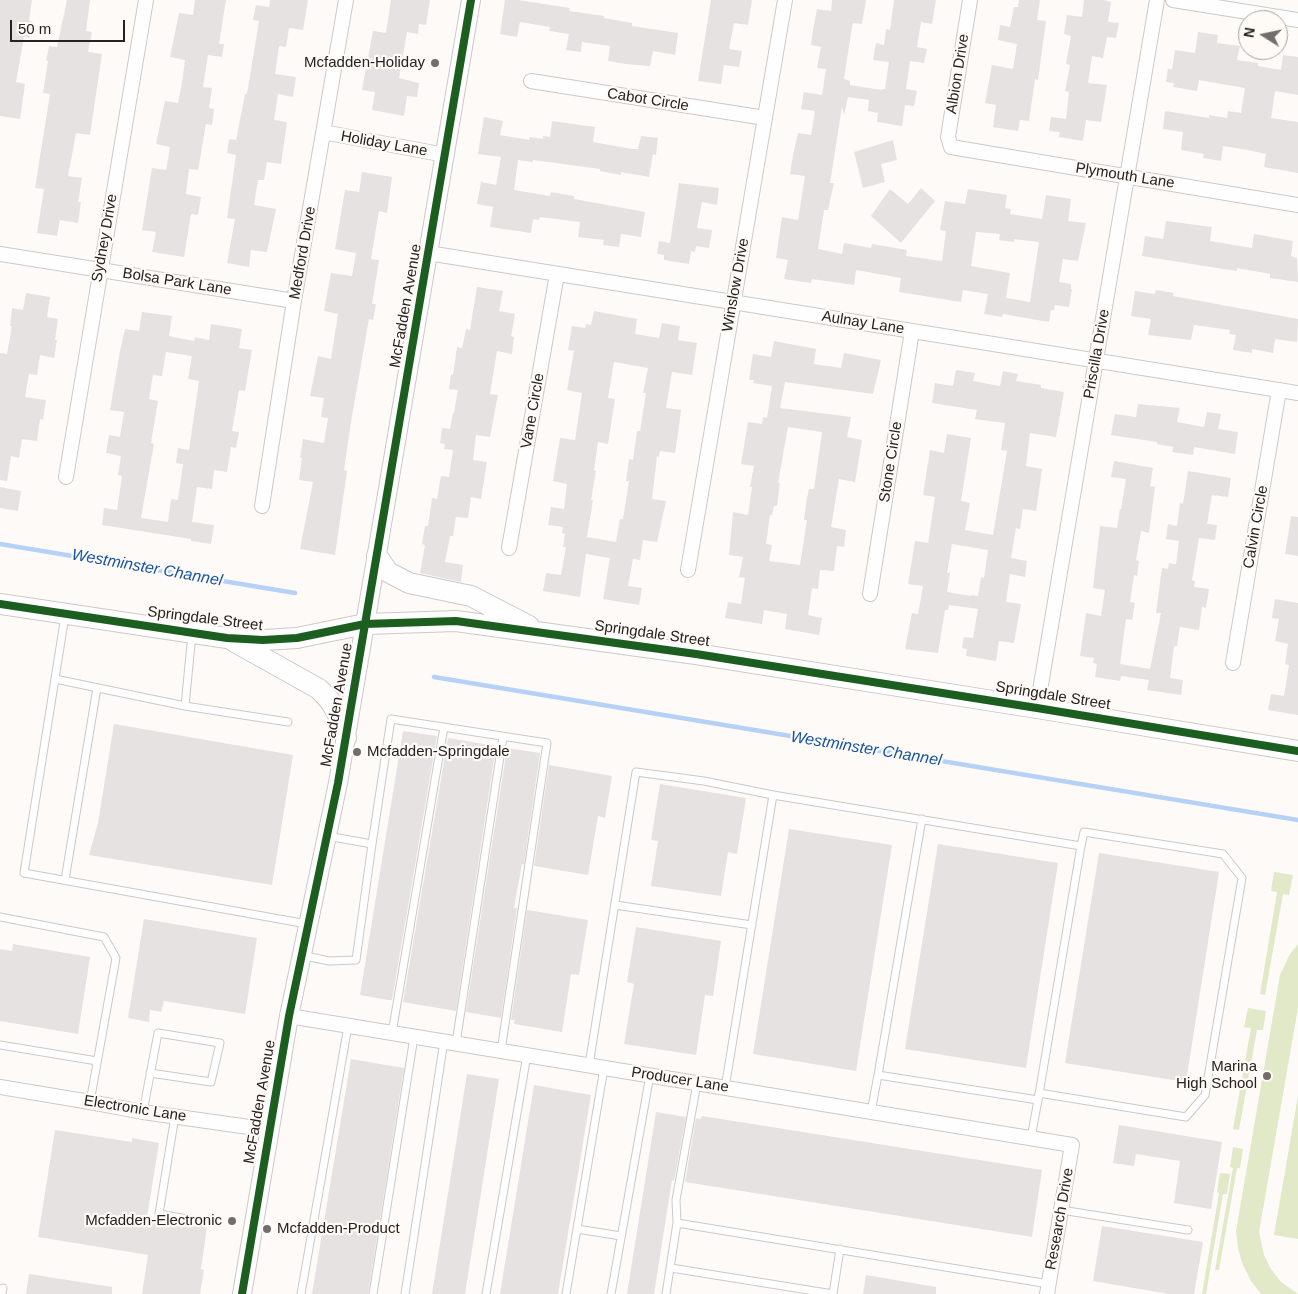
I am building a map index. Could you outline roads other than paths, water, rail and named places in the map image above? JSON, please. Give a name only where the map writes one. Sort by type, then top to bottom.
[{"type":"main road","points":[[377,556],[388,572],[409,583],[470,596],[542,632]]},
{"type":"main road","name":"Springdale Street","points":[[0,604],[227,638],[263,640],[298,638],[365,624],[456,621],[696,654],[1298,751]]},
{"type":"main road","points":[[227,638],[318,689],[330,701],[340,718],[346,738]]},
{"type":"street","name":"Sydney Drive","points":[[66,477],[146,0]]},
{"type":"street","name":"Medford Drive","points":[[262,506],[294,301],[346,0]]},
{"type":"street","name":"McFadden Avenue","points":[[242,1294],[289,1016],[346,738],[471,0]]},
{"type":"street","name":"Winslow Drive","points":[[688,570],[785,0]]},
{"type":"street","name":"Albion Drive","points":[[951,147],[948,137],[970,0]]},
{"type":"street","name":"Priscilla Drive","points":[[1037,708],[1157,0]]},
{"type":"street","points":[[1173,0],[1298,20]]},
{"type":"street","name":"Cabot Circle","points":[[531,81],[765,118]]},
{"type":"street","name":"Holiday Lane","points":[[323,132],[445,155]]},
{"type":"street","name":"Plymouth Lane","points":[[951,147],[1298,205]]},
{"type":"street","name":"Aulnay Lane","points":[[428,253],[1298,394]]},
{"type":"street","name":"Bolsa Park Lane","points":[[0,254],[294,301]]},
{"type":"street","name":"Vane Circle","points":[[509,548],[556,274]]},
{"type":"street","name":"Stone Circle","points":[[870,594],[912,331]]},
{"type":"street","name":"Calvin Circle","points":[[1233,663],[1279,390]]},
{"type":"street","name":"Producer Lane","points":[[289,1016],[1072,1145]]},
{"type":"street","name":"Electronic Lane","points":[[0,1087],[143,1112],[270,1130]]},
{"type":"street","name":"Research Drive","points":[[1048,1289],[1072,1145]]},
{"type":"lane","points":[[66,614],[24,872],[308,924]]},
{"type":"lane","points":[[185,706],[192,633]]},
{"type":"lane","points":[[55,679],[185,706],[288,722]]},
{"type":"lane","points":[[64,880],[97,688]]},
{"type":"lane","points":[[301,955],[329,961],[356,960],[391,719],[547,744],[501,1051]]},
{"type":"lane","points":[[392,1033],[444,728]]},
{"type":"lane","points":[[405,1294],[503,737]]},
{"type":"lane","points":[[589,1066],[636,772],[704,781],[773,795],[1081,846]]},
{"type":"lane","points":[[726,1088],[773,795]]},
{"type":"lane","points":[[872,1112],[922,819]]},
{"type":"lane","points":[[878,1075],[1038,1096],[1186,1117],[1205,1095],[1242,878],[1223,854],[1084,832],[1081,846],[1038,1096],[1031,1138]]},
{"type":"lane","points":[[326,836],[372,844]]},
{"type":"lane","points":[[615,905],[752,925]]},
{"type":"lane","points":[[0,917],[104,937],[116,958],[90,1102]]},
{"type":"lane","points":[[301,1294],[348,1026]]},
{"type":"lane","points":[[143,1112],[150,1073],[158,1033],[220,1043],[211,1082],[150,1073]]},
{"type":"lane","points":[[373,1294],[414,1036]]},
{"type":"lane","points":[[0,1045],[98,1061]]},
{"type":"lane","points":[[486,1294],[527,1055]]},
{"type":"lane","points":[[566,1294],[604,1068]]},
{"type":"lane","points":[[611,1294],[650,1075]]},
{"type":"lane","points":[[666,1294],[677,1223],[676,1200],[697,1083]]},
{"type":"lane","points":[[175,1116],[159,1214],[204,1222]]},
{"type":"lane","points":[[1061,1210],[1188,1230]]},
{"type":"lane","points":[[677,1223],[840,1249],[1048,1289]]},
{"type":"lane","points":[[577,1228],[621,1236]]},
{"type":"lane","points":[[670,1268],[833,1294],[840,1249]]},
{"type":"waterway","name":"Westminster Channel","points":[[0,544],[295,593]]},
{"type":"waterway","name":"Westminster Channel","points":[[434,677],[1298,820]]},
{"type":"place","name":"Mcfadden-Holiday","points":[[435,63]]},
{"type":"place","name":"Mcfadden-Springdale","points":[[357,752]]},
{"type":"place","name":"Marina High School","points":[[1267,1076]]},
{"type":"place","name":"Mcfadden-Electronic","points":[[232,1221]]},
{"type":"place","name":"Mcfadden-Product","points":[[267,1229]]}]
